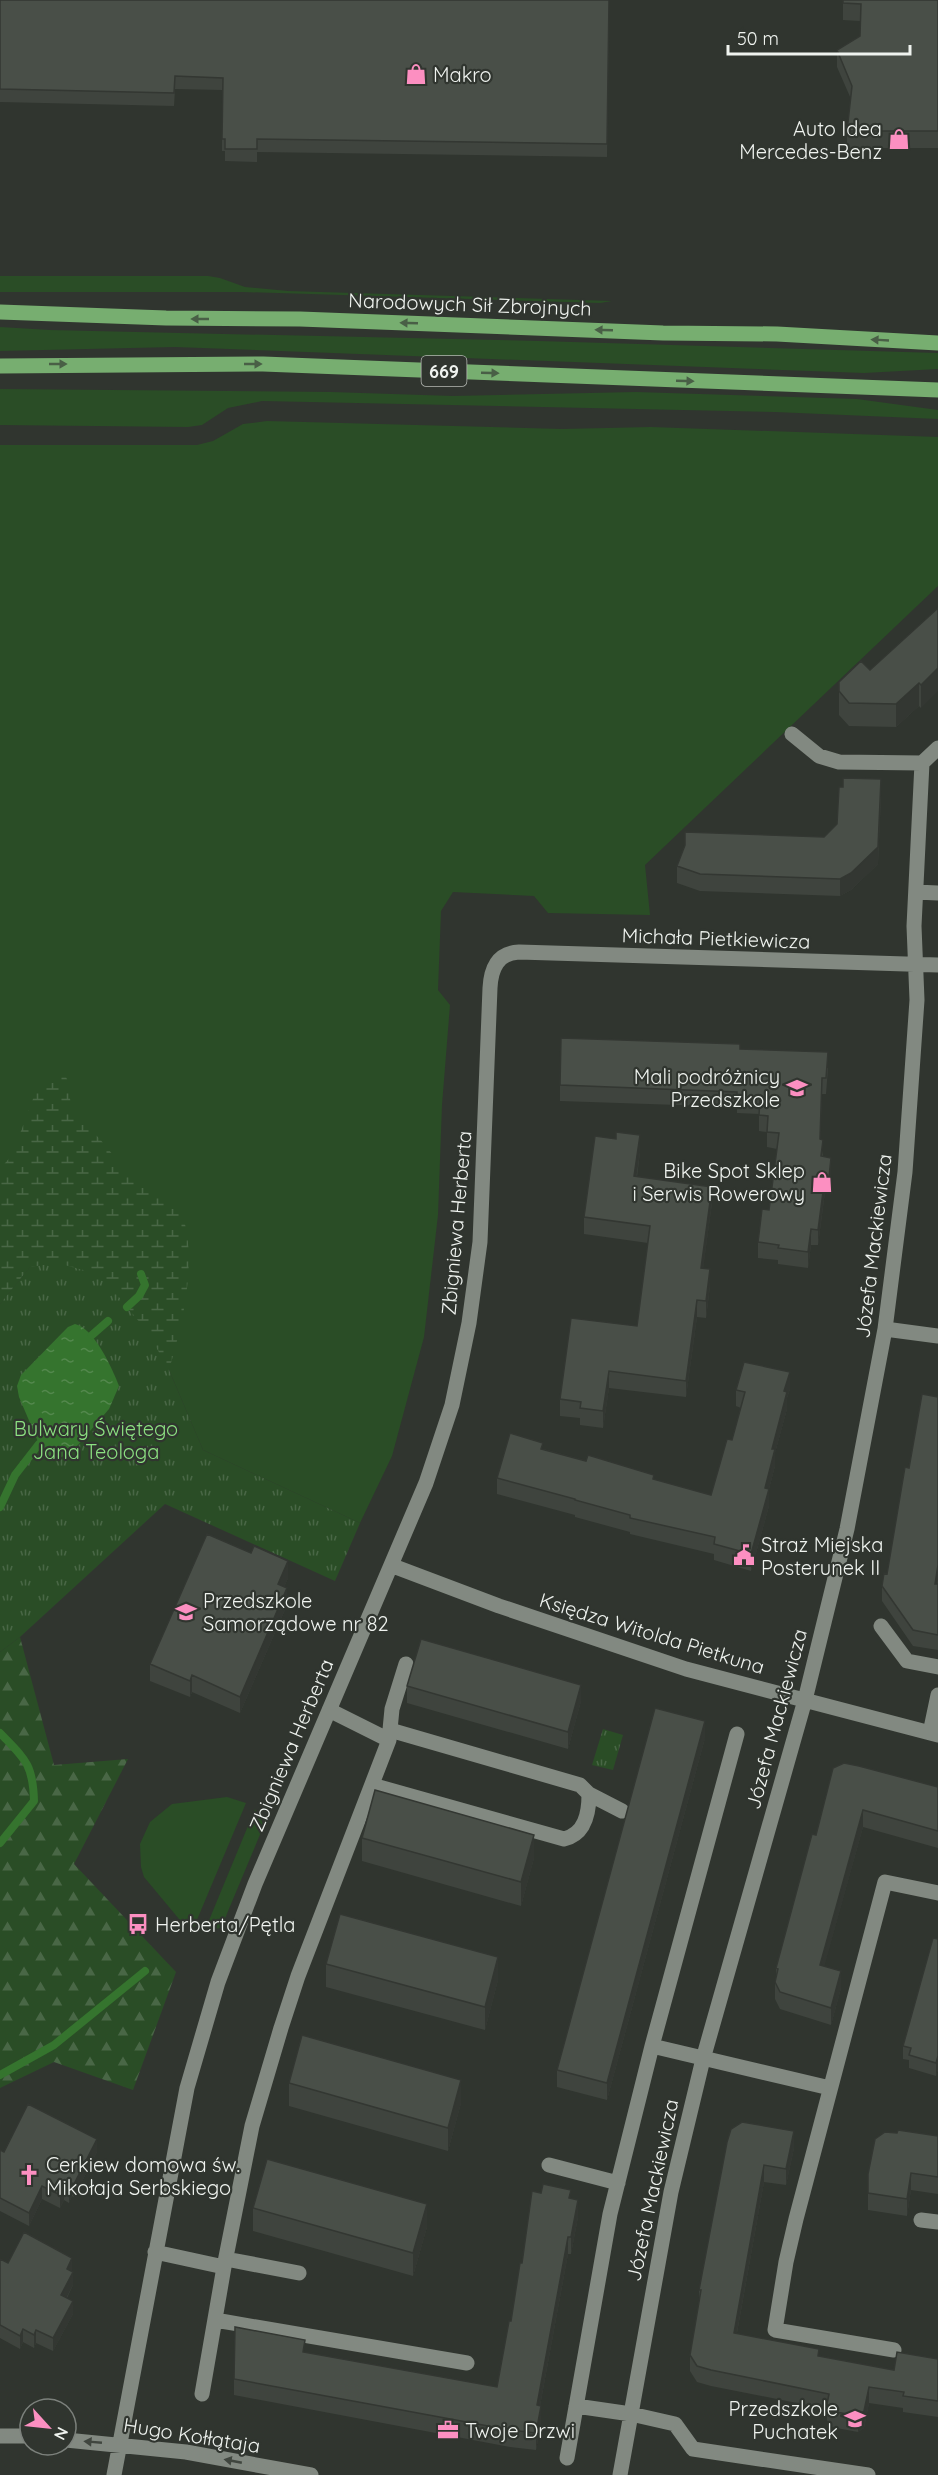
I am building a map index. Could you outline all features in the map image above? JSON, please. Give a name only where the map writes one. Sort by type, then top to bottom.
[{"type":"main road","name":"Narodowych Sił Zbrojnych","points":[[0,312],[166,318],[300,319],[663,333],[777,334],[938,343]]},
{"type":"main road","name":"669","points":[[0,366],[262,364],[938,390]]},
{"type":"street","points":[[792,734],[819,756],[839,762],[922,763],[938,748]]},
{"type":"street","name":"Józefa Mackiewicza","points":[[620,2475],[671,2192],[703,2059],[805,1700],[847,1528],[885,1329],[905,1172],[916,1000],[915,926],[922,763]]},
{"type":"street","points":[[916,892],[938,893]]},
{"type":"street","name":"Michała Pietkiewicza","points":[[497,962],[504,955],[519,952],[938,965]]},
{"type":"street","name":"Zbigniewa Herberta","points":[[114,2475],[187,2088],[218,1982],[255,1884],[393,1566],[443,1437],[469,1323],[480,1242],[490,988],[492,972],[497,962]]},
{"type":"street","points":[[885,1329],[938,1336]]},
{"type":"street","name":"Księdza Witolda Pietkuna","points":[[393,1566],[608,1644],[706,1674],[934,1734]]},
{"type":"street","points":[[881,1626],[907,1662],[938,1667]]},
{"type":"street","points":[[202,2394],[252,2126],[298,1976],[390,1735],[392,1709],[406,1664]]},
{"type":"street","points":[[934,1734],[938,1695]]},
{"type":"street","points":[[329,1710],[390,1735],[580,1785],[589,1794],[621,1811]]},
{"type":"street","points":[[567,2458],[618,2183],[652,2046],[737,1734]]},
{"type":"street","points":[[372,1785],[564,1839],[572,1837],[583,1827],[589,1794]]},
{"type":"street","points":[[894,2350],[775,2330],[786,2262],[885,1882],[938,1893]]},
{"type":"street","points":[[652,2046],[830,2088]]},
{"type":"street","points":[[549,2165],[618,2183]]},
{"type":"street","points":[[921,2220],[938,2222]]},
{"type":"street","points":[[155,2252],[299,2273]]},
{"type":"street","points":[[215,2320],[467,2363]]},
{"type":"street","points":[[576,2406],[631,2414],[675,2424],[693,2449],[868,2475]]},
{"type":"street","points":[[0,2436],[18,2436]]},
{"type":"street","name":"Hugo Kołłątaja","points":[[78,2441],[186,2452],[311,2475]]},
{"type":"green space","points":[[0,276],[208,276],[245,287],[288,291],[612,301],[600,303],[242,292],[0,292]]},
{"type":"green space","points":[[0,327],[938,353],[938,369],[864,373],[175,347],[0,351]]},
{"type":"green space","points":[[0,389],[331,392],[453,396],[636,392],[857,399],[938,410],[938,419],[775,412],[262,401],[228,408],[202,425],[188,427],[0,425]]},
{"type":"green space","points":[[267,421],[562,429],[651,427],[938,437],[938,586],[645,865],[650,915],[548,913],[534,896],[453,892],[441,911],[438,990],[450,1005],[442,1105],[438,1215],[424,1337],[392,1456],[360,1523],[203,1450],[169,1370],[30,1267],[0,1304],[0,445],[197,445],[213,441],[243,424]]},
{"type":"green space","points":[[61,1068],[68,1081],[71,1107],[136,1184],[175,1203],[185,1225],[189,1268],[182,1319],[169,1370],[146,1330],[30,1267],[0,1304],[0,1169],[12,1155],[39,1083]]},
{"type":"green space","name":"Bulwary Świętego Jana Teologa","points":[[57,1263],[87,1271],[109,1285],[146,1330],[169,1370],[203,1450],[360,1523],[335,1581],[165,1504],[20,1637],[0,1652],[0,1304],[30,1267]]},
{"type":"green space","points":[[20,1637],[54,1765],[128,1759],[74,1864],[176,1972],[133,2090],[54,2062],[0,2088],[0,1652]]},
{"type":"green space","points":[[603,1729],[623,1735],[613,1770],[592,1765]]},
{"type":"green space","points":[[227,1797],[246,1803],[194,1927],[179,1919],[144,1877],[140,1844],[150,1822],[172,1804]]},
{"type":"green space","points":[[255,1809],[264,1825],[221,1928],[205,1930]]},
{"type":"water","points":[[75,1324],[82,1327],[95,1341],[119,1386],[109,1409],[71,1453],[59,1458],[50,1457],[39,1444],[19,1397],[17,1386],[21,1375],[68,1327]]},
{"type":"building","name":"Makro","points":[[0,0],[609,0],[607,144],[257,139],[257,149],[225,149],[225,139],[222,139],[223,78],[175,76],[174,93],[0,89]]},
{"type":"building","points":[[843,0],[938,0],[938,131],[847,131],[852,86],[837,50],[860,36],[861,4],[843,3]]},
{"type":"building","points":[[938,608],[938,668],[921,685],[919,683],[896,704],[849,703],[839,691],[839,682],[861,661],[870,670]]},
{"type":"building","points":[[843,778],[881,779],[878,847],[851,873],[840,879],[700,874],[677,866],[685,845],[685,832],[824,837],[837,824],[839,787],[843,787]]},
{"type":"building","points":[[561,1038],[740,1044],[740,1049],[828,1052],[826,1078],[822,1078],[820,1139],[823,1140],[821,1156],[831,1158],[829,1177],[825,1177],[818,1230],[811,1229],[808,1252],[778,1248],[779,1245],[758,1242],[762,1209],[769,1210],[779,1133],[767,1132],[768,1116],[759,1115],[760,1098],[737,1097],[737,1092],[560,1085]]},
{"type":"building","points":[[616,1132],[640,1135],[634,1176],[712,1187],[701,1268],[710,1269],[706,1301],[697,1300],[686,1381],[609,1371],[603,1411],[580,1408],[581,1402],[560,1399],[571,1318],[637,1326],[650,1226],[584,1217],[595,1136],[616,1139]]},
{"type":"building","points":[[744,1362],[790,1372],[784,1391],[787,1392],[772,1449],[775,1449],[765,1488],[769,1489],[751,1554],[714,1544],[715,1537],[630,1518],[630,1515],[497,1478],[510,1433],[543,1443],[541,1449],[586,1461],[588,1455],[654,1475],[653,1479],[711,1495],[727,1439],[732,1440],[745,1392],[736,1390]]},
{"type":"building","points":[[922,1394],[938,1397],[938,1565],[935,1584],[938,1584],[938,1635],[913,1630],[882,1586],[884,1573],[887,1574],[905,1467],[909,1468]]},
{"type":"building","points":[[207,1534],[251,1553],[254,1546],[288,1561],[278,1584],[287,1588],[240,1697],[192,1675],[190,1681],[150,1664]]},
{"type":"building","points":[[421,1639],[581,1685],[568,1732],[407,1686]]},
{"type":"building","points":[[655,1708],[705,1721],[607,2083],[557,2070]]},
{"type":"building","points":[[844,1763],[938,1787],[938,1831],[863,1810],[820,1965],[841,1971],[831,2008],[780,1992],[775,1982],[778,1969],[776,1968],[812,1834],[816,1835],[833,1768]]},
{"type":"building","points":[[375,1790],[534,1835],[521,1882],[362,1838]]},
{"type":"building","points":[[340,1914],[498,1957],[485,2007],[326,1964]]},
{"type":"building","points":[[933,1938],[938,1939],[938,2056],[936,2063],[909,2055],[911,2048],[903,2046]]},
{"type":"building","points":[[302,2035],[461,2080],[448,2128],[289,2083]]},
{"type":"building","points":[[28,2104],[97,2139],[69,2190],[64,2187],[60,2195],[42,2186],[29,2213],[0,2198],[0,2150],[4,2152]]},
{"type":"building","points":[[742,2122],[794,2131],[786,2169],[764,2165],[734,2333],[819,2349],[818,2356],[894,2370],[897,2352],[938,2359],[938,2401],[903,2396],[904,2392],[869,2387],[864,2411],[858,2416],[831,2411],[827,2404],[829,2394],[697,2366],[690,2355],[701,2290],[699,2290],[727,2142],[731,2129]]},
{"type":"building","points":[[898,2130],[938,2136],[938,2177],[911,2173],[907,2199],[868,2193],[868,2174],[875,2139],[885,2132],[897,2133]]},
{"type":"building","points":[[267,2159],[427,2204],[413,2253],[253,2208]]},
{"type":"building","points":[[543,2184],[571,2190],[569,2198],[578,2200],[571,2237],[568,2237],[537,2405],[541,2406],[536,2433],[234,2379],[235,2327],[305,2340],[303,2352],[497,2387],[520,2263],[522,2263],[532,2191],[541,2193]]},
{"type":"building","points":[[24,2232],[72,2258],[67,2269],[73,2272],[61,2295],[73,2301],[53,2338],[36,2330],[34,2335],[23,2329],[20,2336],[0,2325],[0,2259],[8,2263]]},
{"type":"waterway","points":[[127,1307],[139,1296],[145,1285],[141,1274]]},
{"type":"waterway","points":[[92,1335],[108,1321]]},
{"type":"waterway","points":[[0,1507],[15,1475],[39,1444]]},
{"type":"waterway","points":[[0,1733],[26,1763],[32,1778],[34,1801],[0,1843]]},
{"type":"waterway","points":[[0,2075],[54,2045],[145,1971]]},
{"type":"place","name":"Makro","points":[[416,74]]},
{"type":"place","name":"Auto Idea Mercedes-Benz","points":[[899,139]]},
{"type":"place","name":"Mali podróżnicy Przedszkole","points":[[797,1088]]},
{"type":"place","name":"Bike Spot Sklep i Serwis Rowerowy","points":[[822,1182]]},
{"type":"place","name":"Straż Miejska Posterunek II","points":[[744,1555]]},
{"type":"place","name":"Przedszkole Samorządowe nr 82","points":[[186,1612]]},
{"type":"place","name":"Herberta/Pętla","points":[[138,1924]]},
{"type":"place","name":"Cerkiew domowa św. Mikołaja Serbskiego","points":[[29,2175]]},
{"type":"place","name":"Przedszkole Puchatek","points":[[855,2419]]},
{"type":"place","name":"Twoje Drzwi","points":[[448,2430]]}]
